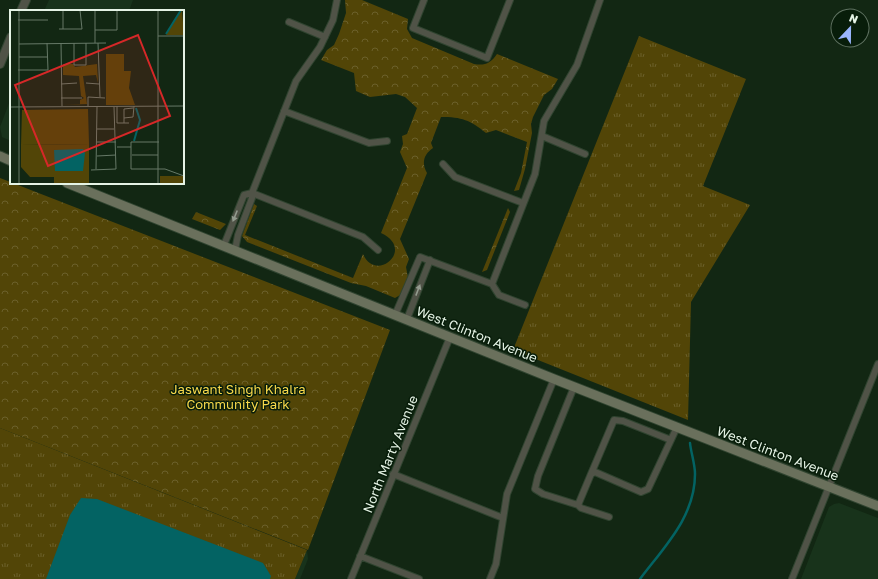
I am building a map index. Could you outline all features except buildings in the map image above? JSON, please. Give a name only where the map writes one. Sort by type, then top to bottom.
[{"type":"main road","points":[[0,156],[10,160]]},
{"type":"main road","name":"West Clinton Avenue","points":[[70,184],[574,387],[878,506]]},
{"type":"street","points":[[21,10],[26,0]]},
{"type":"street","points":[[235,250],[238,235],[252,198],[252,193],[296,81],[320,48],[333,20],[337,0]]},
{"type":"street","points":[[424,0],[413,28],[487,58],[510,0]]},
{"type":"street","points":[[492,284],[535,174],[544,121],[577,65],[600,0]]},
{"type":"street","points":[[289,22],[325,37]]},
{"type":"street","points":[[0,64],[10,39]]},
{"type":"street","points":[[284,111],[369,143],[387,141]]},
{"type":"street","points":[[542,136],[585,154]]},
{"type":"street","points":[[443,164],[454,177],[523,203]]},
{"type":"street","points":[[224,245],[244,195],[252,193],[363,237],[378,250]]},
{"type":"street","points":[[395,314],[420,257],[492,284],[499,295],[525,305]]},
{"type":"street","points":[[407,319],[430,260]]},
{"type":"street","name":"North Marty Avenue","points":[[351,579],[450,337]]},
{"type":"street","points":[[792,579],[878,364]]},
{"type":"street","points":[[490,579],[496,564],[507,494],[554,379]]},
{"type":"street","points":[[574,387],[538,476],[535,489],[548,496],[578,505],[609,517]]},
{"type":"street","points":[[578,505],[614,420],[623,421],[671,440]]},
{"type":"street","points":[[591,474],[595,472],[641,492],[648,489],[677,427]]},
{"type":"street","points":[[393,474],[503,518]]},
{"type":"street","points":[[360,556],[419,579]]},
{"type":"shaded area","points":[[49,0],[133,0],[129,10],[44,10]]},
{"type":"shaded area","points":[[10,101],[10,141],[2,137],[0,127]]},
{"type":"shaded area","points":[[839,503],[878,518],[878,579],[801,579],[829,507]]},
{"type":"shaded area","points":[[307,550],[308,559],[300,579],[295,579]]},
{"type":"green space","points":[[345,0],[362,0],[408,19],[407,29],[412,38],[474,64],[481,65],[487,63],[497,54],[558,79],[552,89],[544,95],[533,117],[531,124],[532,133],[519,190],[514,191],[521,173],[527,142],[496,130],[486,133],[465,120],[441,117],[431,143],[433,148],[427,153],[424,159],[424,166],[427,173],[400,239],[409,259],[406,267],[408,278],[402,294],[395,298],[366,286],[351,283],[247,242],[242,236],[254,204],[257,206],[245,235],[353,278],[363,254],[369,262],[376,266],[384,265],[390,261],[394,255],[395,247],[391,240],[381,233],[407,168],[400,152],[403,144],[402,136],[407,134],[417,108],[405,97],[396,94],[370,97],[356,91],[354,73],[321,60],[327,50],[334,45],[339,34],[346,13]]},
{"type":"green space","points":[[639,36],[746,79],[703,186],[750,205],[691,302],[688,420],[513,350]]},
{"type":"green space","name":"Jaswant Singh Khalra Community Park","points":[[0,178],[10,182],[10,184],[15,184],[390,330],[308,550],[0,428]]},
{"type":"green space","points":[[508,208],[510,212],[487,270],[482,272]]},
{"type":"green space","points":[[196,212],[226,224],[220,230],[192,219]]},
{"type":"green space","points":[[0,428],[307,550],[295,579],[0,579]]},
{"type":"water","points":[[81,498],[97,499],[263,563],[271,576],[270,579],[46,579],[70,515]]},
{"type":"waterway","points":[[640,579],[668,543],[684,518],[690,504],[694,490],[695,474],[690,443]]}]
